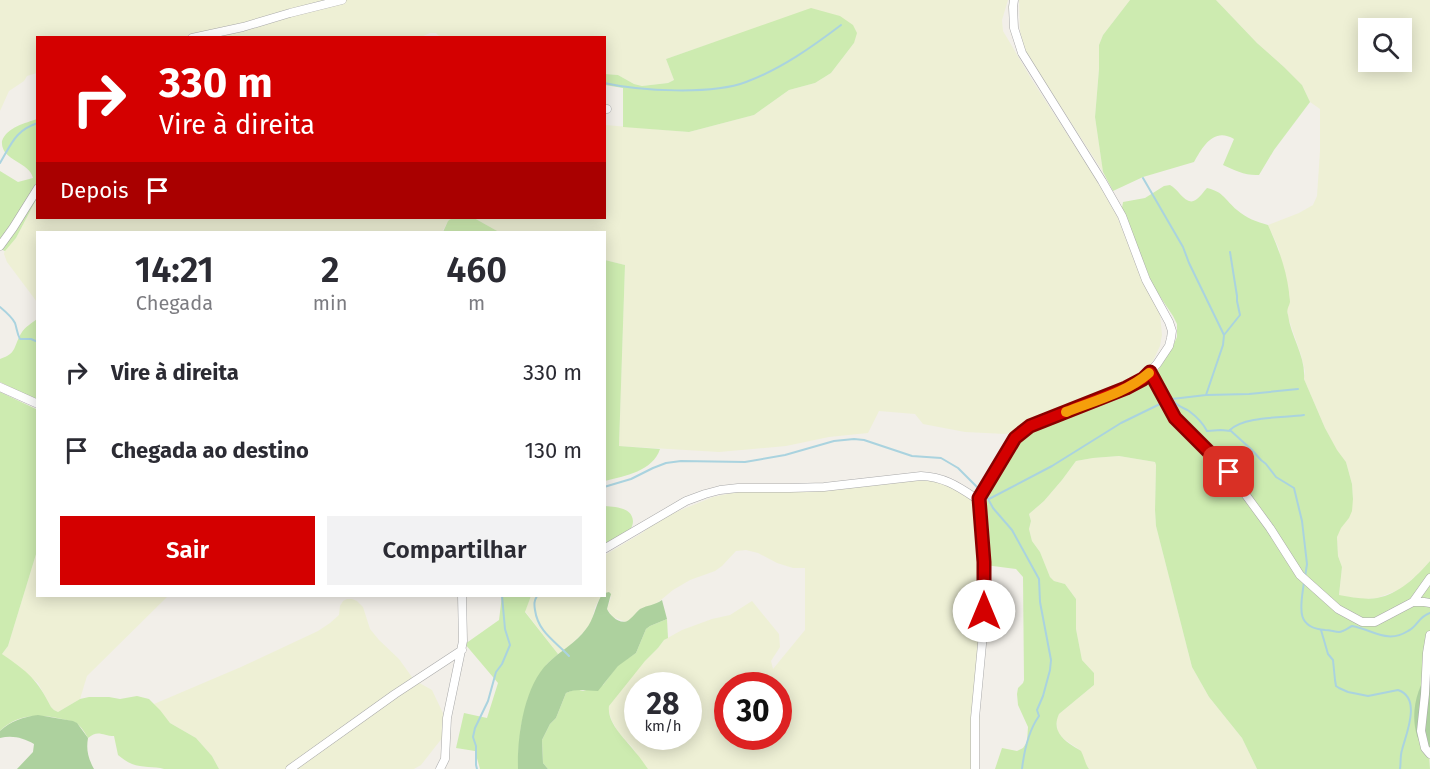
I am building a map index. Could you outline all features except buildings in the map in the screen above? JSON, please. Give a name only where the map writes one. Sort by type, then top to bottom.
[{"type":"street","points":[[201,36],[342,0]]},
{"type":"street","points":[[975,769],[975,718],[984,607],[984,562],[979,498],[1011,444],[1024,430],[1143,379],[1169,346],[1171,338],[1171,326],[1146,280],[1122,216],[1022,53],[1014,28],[1014,0]]},
{"type":"street","points":[[0,246],[36,191]]},
{"type":"street","points":[[1150,372],[1175,418],[1229,472],[1262,516],[1300,575],[1338,609],[1358,621],[1366,623],[1380,620],[1413,602],[1430,578]]},
{"type":"street","points":[[0,387],[36,403]]},
{"type":"street","points":[[606,548],[686,501],[720,490],[824,487],[921,476],[948,481],[979,498]]},
{"type":"street","points":[[440,769],[445,759],[447,718],[462,650],[462,597]]},
{"type":"street","points":[[1413,602],[1430,603]]},
{"type":"street","points":[[1430,635],[1420,731],[1425,748],[1430,754]]},
{"type":"street","points":[[290,769],[395,694],[462,650]]},
{"type":"green space","points":[[0,0],[1008,0],[1002,20],[1003,31],[1117,216],[1140,275],[1160,314],[1162,335],[1160,346],[1153,361],[1143,372],[1006,434],[965,432],[923,424],[915,414],[879,411],[868,433],[829,437],[786,446],[719,452],[619,446],[625,265],[606,260],[606,231],[497,231],[476,219],[606,219],[606,125],[689,132],[754,115],[789,90],[815,83],[831,73],[854,43],[715,42],[666,59],[674,80],[668,83],[642,86],[618,75],[606,74],[606,36],[439,36],[436,33],[430,33],[423,36],[36,36],[36,73],[27,76],[24,81],[9,91],[0,111]]},
{"type":"green space","points":[[1019,0],[1130,0],[1103,35],[1099,45],[1095,117],[1103,172],[1028,56],[1020,31]]},
{"type":"green space","points":[[1130,0],[1216,0],[1302,85],[1310,102],[1274,150],[1259,175],[1245,174],[1223,165],[1234,139],[1221,135],[1205,145],[1194,162],[1143,177],[1113,191],[1103,172],[1095,117],[1099,45],[1103,35]]},
{"type":"green space","points":[[1216,0],[1430,0],[1430,561],[1401,589],[1377,598],[1339,596],[1342,567],[1338,556],[1337,536],[1340,528],[1349,518],[1353,499],[1352,484],[1346,462],[1337,451],[1325,428],[1304,379],[1305,371],[1301,355],[1288,317],[1279,249],[1268,225],[1313,205],[1317,196],[1320,109],[1310,102],[1302,85],[1257,43]]},
{"type":"green space","points":[[811,8],[840,16],[853,25],[857,33],[854,43],[831,73],[815,83],[789,90],[754,115],[689,132],[623,127],[623,88],[606,85],[606,74],[618,75],[642,86],[668,83],[674,80],[666,59]]},
{"type":"green space","points":[[36,119],[36,200],[16,238],[5,251],[0,249],[0,171],[18,182],[33,178],[27,168],[10,157],[3,148],[4,136],[22,124]]},
{"type":"green space","points":[[1170,185],[1189,201],[1197,199],[1207,188],[1217,192],[1244,215],[1268,225],[1275,241],[1286,274],[1290,301],[1287,313],[1301,355],[1304,379],[1325,428],[1346,462],[1352,484],[1352,511],[1337,537],[1338,556],[1342,567],[1339,595],[1368,599],[1385,596],[1406,584],[1430,561],[1430,669],[1424,678],[1430,769],[1257,769],[1242,738],[1209,697],[1192,667],[1156,526],[1155,462],[1119,456],[1076,461],[1044,501],[1029,514],[1032,541],[1040,552],[1050,577],[1054,581],[1065,584],[1076,599],[1076,629],[1082,660],[1094,673],[1094,685],[1059,714],[1057,719],[1059,733],[1081,751],[1089,769],[995,769],[1002,748],[1017,751],[1027,742],[1028,727],[1018,705],[1017,694],[1024,680],[1023,577],[1016,569],[985,565],[981,504],[984,503],[984,495],[1020,437],[1028,430],[1083,410],[1143,382],[1157,372],[1172,348],[1177,337],[1177,324],[1153,286],[1122,208],[1123,202],[1145,198],[1164,186]]},
{"type":"green space","points":[[36,200],[36,219],[451,219],[443,231],[36,231],[36,301],[7,262],[4,254],[5,249],[16,238]]},
{"type":"green space","points":[[451,219],[476,219],[497,231],[443,231]]},
{"type":"green space","points":[[606,260],[625,265],[619,446],[660,449],[651,463],[629,474],[606,481]]},
{"type":"green space","points":[[36,320],[36,400],[0,382],[0,359],[12,352],[23,330]]},
{"type":"green space","points":[[0,392],[36,409],[36,554],[8,646],[2,654],[31,677],[51,707],[58,712],[80,699],[89,697],[120,699],[137,696],[149,699],[170,723],[196,738],[212,756],[219,769],[164,769],[136,765],[118,755],[114,736],[98,733],[88,738],[76,723],[53,717],[21,718],[0,731]]},
{"type":"green space","points":[[1119,456],[1155,462],[1156,526],[1192,667],[1209,697],[1242,738],[1257,769],[1089,769],[1080,750],[1058,732],[1056,720],[1059,714],[1094,685],[1094,673],[1082,660],[1076,629],[1076,599],[1065,584],[1054,581],[1050,577],[1040,552],[1032,541],[1029,514],[1044,501],[1076,461]]},
{"type":"green space","points":[[933,480],[946,483],[977,503],[985,549],[978,769],[646,768],[634,750],[702,750],[702,672],[636,672],[664,640],[682,630],[730,615],[752,601],[779,634],[780,647],[771,661],[773,669],[805,630],[805,568],[793,568],[746,550],[736,551],[715,571],[690,580],[656,604],[640,609],[626,622],[613,617],[607,609],[611,597],[609,593],[606,593],[606,554],[642,533],[657,521],[713,497],[737,492],[817,491]]},
{"type":"green space","points":[[606,506],[626,510],[632,516],[631,528],[606,546]]},
{"type":"green space","points":[[36,554],[36,597],[167,597],[87,676],[80,699],[58,712],[51,707],[38,683],[2,654],[8,646]]},
{"type":"green space","points":[[606,593],[611,594],[607,609],[613,617],[620,621],[627,621],[640,609],[662,600],[667,619],[646,629],[636,653],[618,666],[598,691],[578,690],[566,693],[556,718],[550,724],[542,740],[543,763],[548,769],[518,769],[521,727],[533,685],[548,663],[582,634],[589,625],[601,597],[606,597]]},
{"type":"green space","points":[[502,597],[531,597],[525,612],[558,654],[547,664],[528,698],[521,726],[518,769],[480,769],[475,751],[456,748],[464,713],[487,718],[498,683],[465,644],[499,620]]},
{"type":"green space","points":[[531,597],[600,597],[586,630],[558,654],[525,611]]},
{"type":"green space","points":[[347,599],[357,601],[363,607],[370,629],[399,659],[414,680],[432,690],[450,728],[421,765],[414,769],[219,769],[212,756],[196,738],[170,723],[154,704],[318,631],[339,615],[340,606]]},
{"type":"green space","points":[[667,619],[668,638],[636,672],[624,672],[624,687],[609,706],[611,719],[624,738],[624,750],[633,750],[648,769],[548,769],[543,763],[542,740],[550,724],[556,718],[566,693],[603,685],[618,665],[636,653],[646,629]]},
{"type":"green space","points":[[1430,669],[1430,755],[1418,739],[1414,718],[1418,692]]},
{"type":"green space","points":[[624,686],[624,738],[612,721],[609,706]]},
{"type":"green space","points":[[38,715],[77,723],[88,738],[88,754],[94,769],[17,769],[33,752],[34,744],[18,738],[0,738],[0,731],[18,720]]},
{"type":"waterway","points":[[606,83],[676,90],[732,86],[759,77],[784,64],[841,25]]},
{"type":"waterway","points":[[0,163],[19,134],[36,124]]},
{"type":"waterway","points":[[1143,178],[1183,247],[1224,335]]},
{"type":"waterway","points":[[1206,395],[1223,345],[1224,335],[1240,315],[1230,252]]},
{"type":"waterway","points":[[0,307],[14,321],[20,339],[36,341]]},
{"type":"waterway","points":[[1172,399],[1298,389]]},
{"type":"waterway","points":[[1172,399],[1177,405],[1195,416],[1207,431],[1231,431],[1266,464],[1276,477],[1294,488],[1302,521],[1307,564],[1305,577]]},
{"type":"waterway","points":[[989,499],[1052,466],[1121,423],[1160,404]]},
{"type":"waterway","points":[[1230,430],[1236,425],[1254,420],[1304,415]]},
{"type":"waterway","points":[[606,486],[631,479],[666,463],[681,461],[745,462],[785,455],[834,441],[854,439],[864,440],[912,456],[941,458],[958,468],[980,490]]},
{"type":"waterway","points":[[987,497],[993,508],[1012,530],[1039,579],[1040,602],[1051,660],[1043,696],[1037,710],[1039,716],[1027,741],[1022,769]]},
{"type":"waterway","points":[[1304,582],[1302,614],[1308,625],[1315,628],[1339,632],[1352,626],[1380,635],[1393,636],[1411,629],[1430,613]]},
{"type":"waterway","points":[[477,769],[476,746],[473,737],[475,728],[488,701],[496,672],[510,645],[505,629],[502,597]]},
{"type":"waterway","points":[[537,597],[534,606],[543,630],[569,656]]},
{"type":"waterway","points":[[1321,630],[1328,654],[1333,660],[1336,686],[1348,692],[1368,696],[1398,690],[1409,700],[1411,708],[1409,726],[1401,752],[1400,769]]},
{"type":"slow traffic","points":[[1066,412],[1126,388],[1149,373]]},
{"type":"route","points":[[984,611],[984,562],[979,498],[1015,438],[1030,426],[1126,388],[1143,379],[1150,372],[1175,418],[1229,472]]}]
